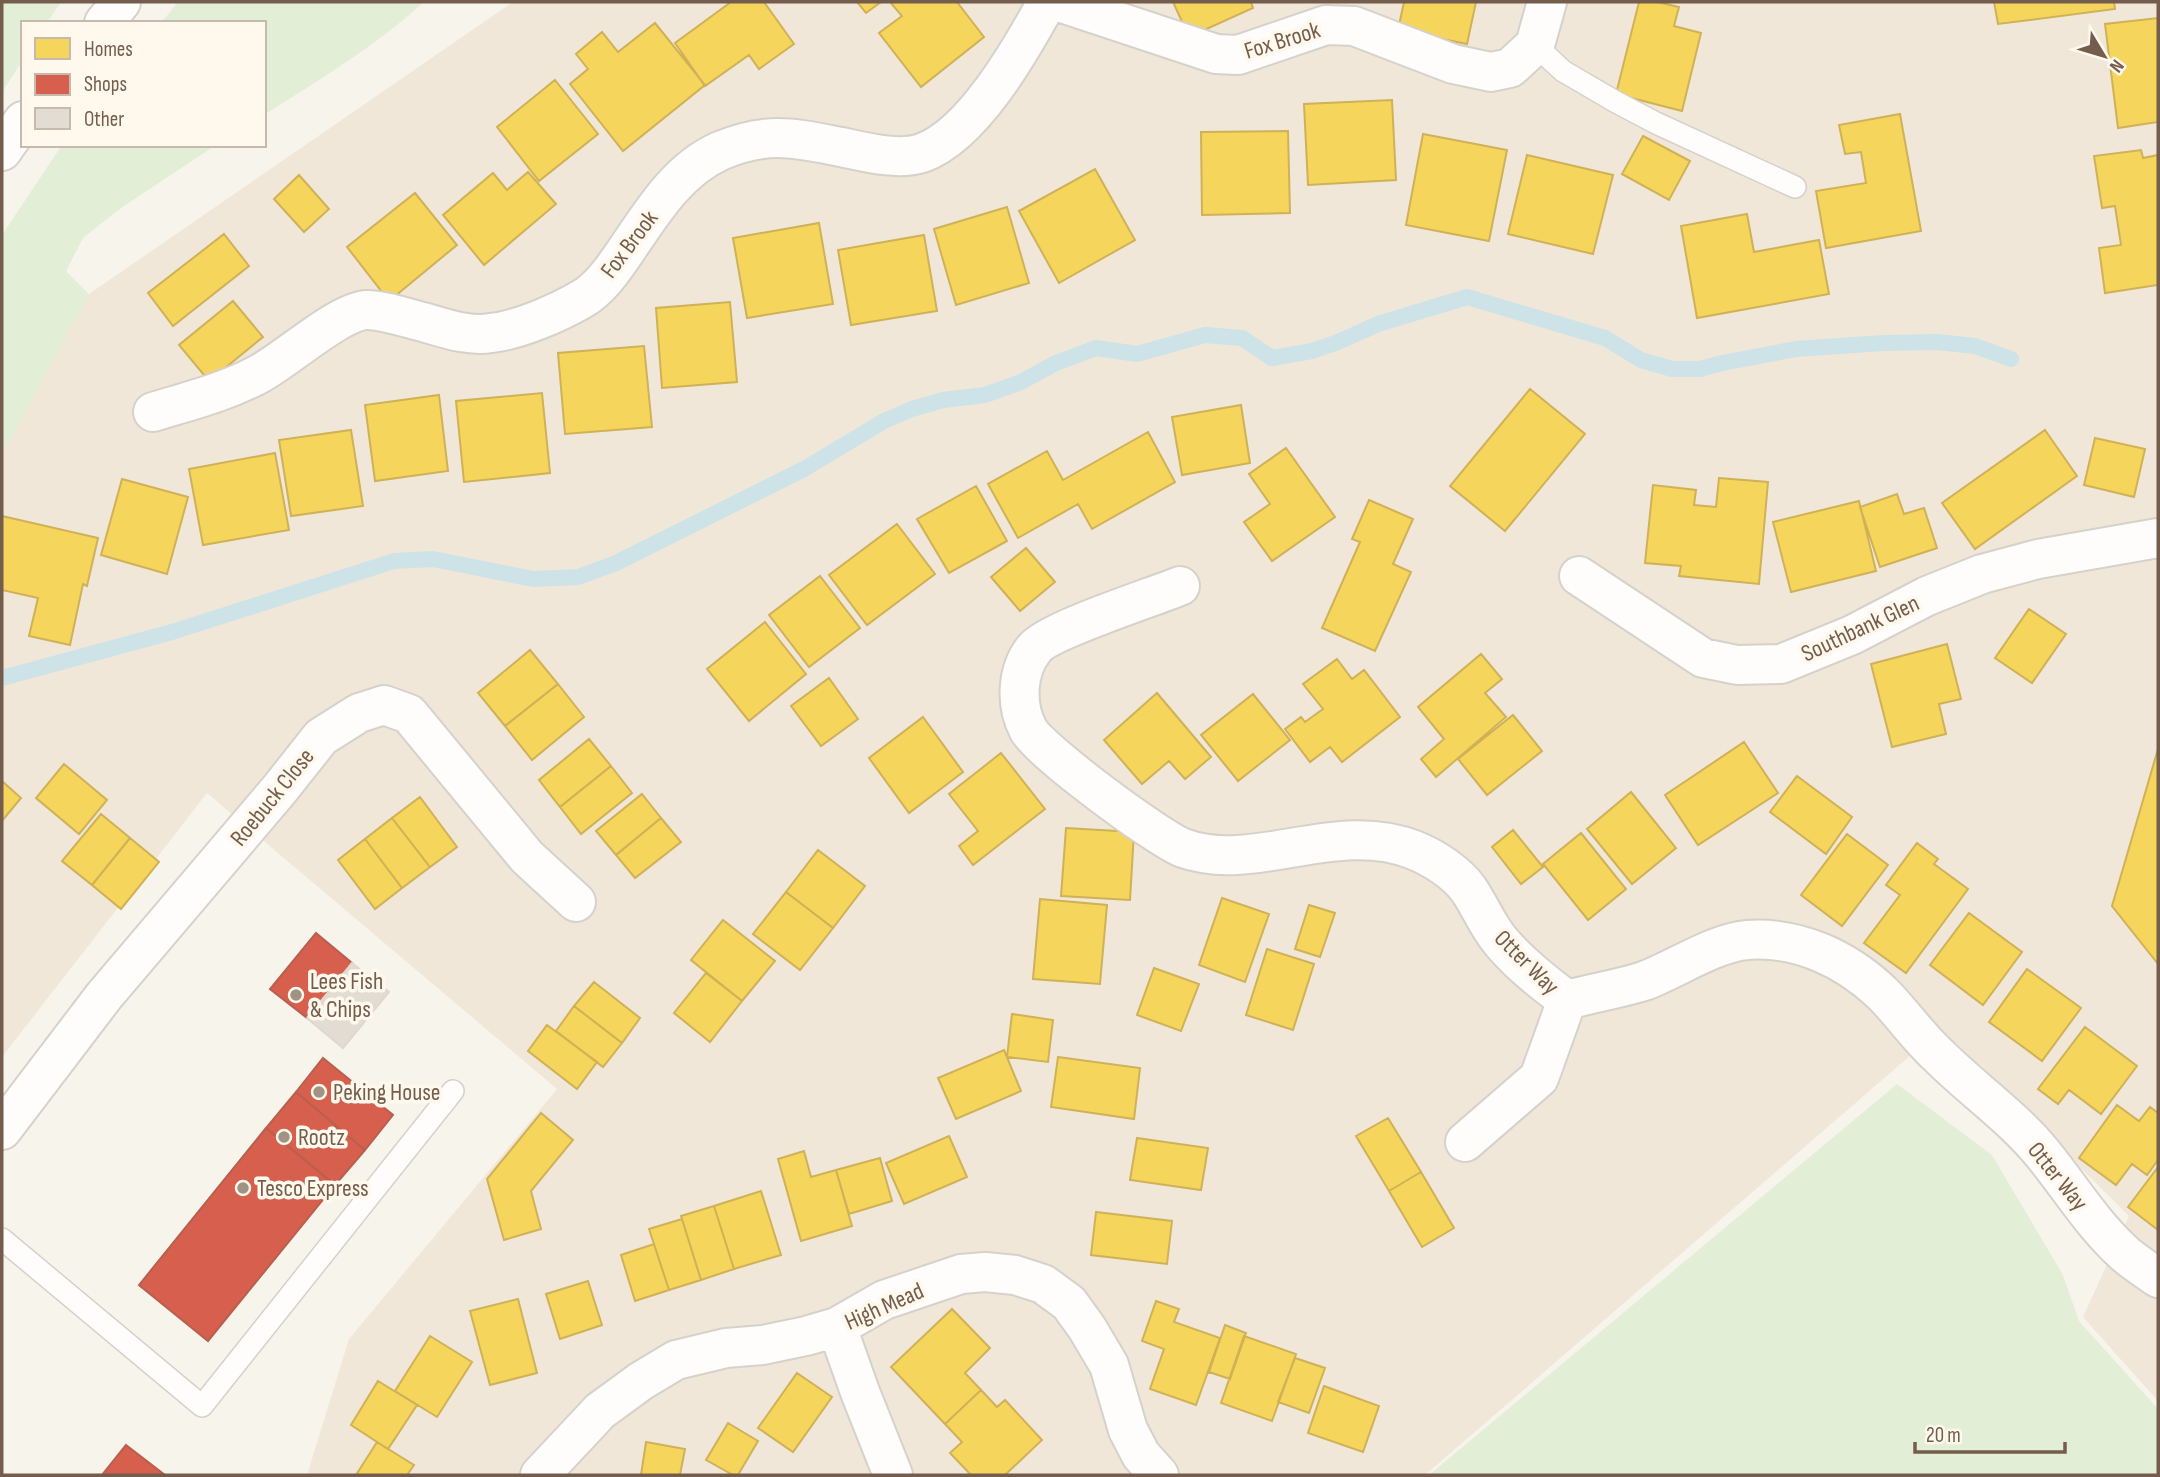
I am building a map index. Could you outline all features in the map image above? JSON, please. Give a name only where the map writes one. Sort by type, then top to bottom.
[{"type":"street","points":[[105,21],[121,2]]},
{"type":"street","name":"Fox Brook","points":[[153,412],[215,394],[260,374],[348,315],[367,310],[469,332],[491,334],[534,321],[584,298],[612,271],[658,205],[690,169],[720,151],[761,138],[792,137],[892,155],[920,153],[948,138],[975,111],[1017,56],[1047,2]]},
{"type":"street","name":"Fox Brook","points":[[1059,2],[1216,54],[1238,55],[1326,25],[1354,26],[1454,64],[1491,72],[1510,68],[1535,45]]},
{"type":"street","points":[[1535,45],[1547,2]]},
{"type":"street","points":[[2,151],[21,124]]},
{"type":"street","name":"Southbank Glen","points":[[1579,576],[1703,658],[1737,664],[1781,664],[1852,635],[1927,596],[1982,574],[2038,559],[2158,538]]},
{"type":"street","name":"Otter Way","points":[[1180,586],[1059,633],[1035,646],[1021,670],[1020,698],[1028,730],[1056,757],[1146,827],[1184,848],[1218,854],[1264,852],[1324,842],[1380,840],[1415,851],[1447,868],[1468,888],[1501,942],[1531,973],[1567,1000],[1640,982],[1680,967],[1717,947],[1747,940],[1776,941],[1808,947],[1834,958],[1857,972],[1883,994],[1937,1055],[2042,1152],[2090,1215],[2124,1253],[2158,1278]]},
{"type":"street","name":"Roebuck Close","points":[[2,1130],[97,1005],[321,737],[359,713],[384,705],[409,714],[527,857],[576,902]]},
{"type":"street","points":[[1465,1142],[1539,1078],[1567,1000]]},
{"type":"street","name":"High Mead","points":[[540,1475],[600,1411],[676,1360],[726,1348],[763,1345],[837,1327],[884,1300],[961,1274],[985,1272],[1015,1275],[1043,1284],[1069,1303],[1109,1364],[1128,1430],[1142,1455],[1159,1475]]},
{"type":"street","points":[[837,1327],[893,1475]]},
{"type":"lane","points":[[1535,45],[1563,71],[1616,102],[1795,187]]},
{"type":"lane","points":[[2,1240],[202,1406],[453,1091]]},
{"type":"shaded area","points":[[513,2],[2158,2],[2158,1401],[2083,1317],[2129,1216],[1941,1029],[1425,1475],[307,1475],[349,1339],[557,1089],[207,793],[2,1057],[2,455],[89,294]]},
{"type":"green space","points":[[2,2],[61,2],[48,21],[21,21],[21,63],[2,92]]},
{"type":"green space","points":[[178,2],[424,2],[367,47],[266,114],[266,21],[163,21]]},
{"type":"green space","points":[[61,147],[213,147],[121,208],[83,238],[66,271],[89,294],[2,455],[2,235]]},
{"type":"green space","points":[[1897,1084],[1992,1155],[2063,1275],[2079,1321],[2158,1409],[2158,1475],[1429,1475]]},
{"type":"building: Homes","points":[[731,2],[764,2],[794,44],[759,69],[749,55],[705,86],[675,43]]},
{"type":"building: Homes","points":[[857,2],[881,2],[866,13]]},
{"type":"building: Homes","points":[[890,2],[957,2],[984,37],[921,87],[879,33],[902,16]]},
{"type":"building: Homes","points":[[1173,2],[1251,2],[1253,8],[1189,37]]},
{"type":"building: Homes","points":[[1404,2],[1476,2],[1467,44],[1398,30]]},
{"type":"building: Homes","points":[[1639,2],[1657,2],[1679,7],[1674,26],[1701,33],[1682,111],[1616,94]]},
{"type":"building: Homes","points":[[1994,2],[2114,2],[2115,9],[1998,24]]},
{"type":"building: Homes","points":[[2158,18],[2158,122],[2118,128],[2105,24]]},
{"type":"building: Homes","points":[[655,23],[705,85],[623,151],[570,84],[588,69],[576,54],[602,32],[618,52]]},
{"type":"building: Homes","points":[[555,80],[598,134],[539,181],[497,127]]},
{"type":"building: Homes","points":[[1392,100],[1396,180],[1308,185],[1304,104]]},
{"type":"building: Homes","points":[[1900,114],[1921,231],[1826,248],[1816,191],[1866,183],[1861,152],[1845,154],[1839,125]]},
{"type":"building: Homes","points":[[1288,131],[1290,213],[1202,215],[1201,132]]},
{"type":"building: Homes","points":[[1423,134],[1507,150],[1489,241],[1406,225]]},
{"type":"building: Homes","points":[[1643,136],[1690,161],[1669,200],[1622,174]]},
{"type":"building: Homes","points":[[2141,150],[2143,158],[2158,155],[2158,285],[2105,293],[2099,248],[2121,245],[2115,206],[2102,208],[2094,156]]},
{"type":"building: Homes","points":[[1527,155],[1613,175],[1593,254],[1508,234]]},
{"type":"building: Homes","points":[[1095,169],[1135,240],[1059,283],[1019,211]]},
{"type":"building: Homes","points":[[528,172],[556,204],[484,265],[443,215],[493,173],[507,190]]},
{"type":"building: Homes","points":[[299,175],[329,209],[304,232],[274,199]]},
{"type":"building: Homes","points":[[415,193],[457,245],[389,301],[347,247]]},
{"type":"building: Homes","points":[[1007,207],[1029,283],[956,305],[934,229]]},
{"type":"building: Homes","points":[[1747,214],[1754,252],[1819,240],[1829,294],[1697,318],[1681,226]]},
{"type":"building: Homes","points":[[819,223],[833,304],[747,318],[733,238]]},
{"type":"building: Homes","points":[[224,234],[249,266],[173,326],[148,293]]},
{"type":"building: Homes","points":[[924,235],[937,311],[851,325],[838,250]]},
{"type":"building: Homes","points":[[233,301],[263,337],[209,381],[179,345]]},
{"type":"building: Homes","points":[[730,302],[737,382],[662,388],[656,308]]},
{"type":"building: Homes","points":[[644,346],[652,427],[565,434],[558,353]]},
{"type":"building: Homes","points":[[1530,389],[1585,434],[1505,531],[1450,486]]},
{"type":"building: Homes","points":[[542,393],[550,473],[464,482],[456,401]]},
{"type":"building: Homes","points":[[439,395],[448,471],[375,481],[365,405]]},
{"type":"building: Homes","points":[[1241,405],[1250,463],[1182,475],[1172,417]]},
{"type":"building: Homes","points":[[351,430],[363,506],[291,516],[279,440]]},
{"type":"building: Homes","points":[[2045,430],[2077,476],[1975,549],[1942,503]]},
{"type":"building: Homes","points":[[1148,432],[1175,482],[1092,529],[1078,504],[1018,538],[988,484],[1047,451],[1063,480]]},
{"type":"building: Homes","points":[[2095,438],[2145,449],[2134,497],[2084,485]]},
{"type":"building: Homes","points":[[1286,448],[1335,517],[1272,561],[1244,522],[1270,504],[1249,474]]},
{"type":"building: Homes","points":[[275,453],[289,530],[203,545],[189,469]]},
{"type":"building: Homes","points":[[1719,478],[1768,482],[1759,584],[1679,576],[1681,566],[1645,563],[1653,485],[1696,490],[1694,505],[1716,507]]},
{"type":"building: Homes","points":[[122,479],[188,497],[167,574],[101,555]]},
{"type":"building: Homes","points":[[976,486],[1007,541],[949,573],[917,519]]},
{"type":"building: Homes","points":[[1897,494],[1904,514],[1924,508],[1937,548],[1880,567],[1860,507]]},
{"type":"building: Homes","points":[[1369,500],[1413,519],[1393,564],[1411,572],[1375,651],[1322,628],[1360,542],[1352,539]]},
{"type":"building: Homes","points":[[1859,501],[1876,571],[1791,592],[1773,522]]},
{"type":"building: Homes","points":[[2,516],[98,538],[87,586],[83,584],[70,645],[29,636],[38,598],[2,590]]},
{"type":"building: Homes","points":[[897,524],[935,574],[867,625],[829,575]]},
{"type":"building: Homes","points":[[1026,548],[1055,582],[1020,611],[991,577]]},
{"type":"building: Homes","points":[[820,576],[860,628],[809,667],[769,615]]},
{"type":"building: Homes","points":[[2029,609],[2066,634],[2032,683],[1995,658]]},
{"type":"building: Homes","points":[[765,622],[806,674],[749,721],[707,669]]},
{"type":"building: Homes","points":[[1947,644],[1961,699],[1939,704],[1946,734],[1892,747],[1871,664]]},
{"type":"building: Homes","points":[[530,650],[558,684],[505,726],[478,693]]},
{"type":"building: Homes","points":[[1481,654],[1502,679],[1485,693],[1506,717],[1436,777],[1421,759],[1444,739],[1418,707]]},
{"type":"building: Homes","points":[[1337,659],[1352,679],[1364,670],[1400,717],[1342,762],[1330,747],[1310,762],[1285,729],[1301,717],[1305,722],[1323,709],[1303,684]]},
{"type":"building: Homes","points":[[829,678],[858,719],[821,746],[791,706]]},
{"type":"building: Homes","points":[[558,684],[584,717],[532,760],[505,726]]},
{"type":"building: Homes","points":[[1157,693],[1211,757],[1185,779],[1169,761],[1142,784],[1104,740]]},
{"type":"building: Homes","points":[[1253,694],[1290,740],[1238,781],[1201,735]]},
{"type":"building: Homes","points":[[1513,715],[1542,751],[1487,795],[1458,759]]},
{"type":"building: Homes","points":[[923,717],[963,772],[909,813],[869,758]]},
{"type":"building: Homes","points":[[589,739],[611,766],[560,807],[539,780]]},
{"type":"building: Homes","points":[[1744,742],[1778,793],[1698,845],[1665,795]]},
{"type":"building: Homes","points":[[2158,749],[2158,964],[2112,906]]},
{"type":"building: Homes","points":[[1001,753],[1045,809],[973,865],[959,846],[978,831],[949,794]]},
{"type":"building: Homes","points":[[64,764],[107,800],[79,834],[36,798]]},
{"type":"building: Homes","points":[[611,766],[632,793],[581,834],[560,807]]},
{"type":"building: Homes","points":[[1797,776],[1852,817],[1826,854],[1770,812]]},
{"type":"building: Homes","points":[[2,781],[21,798],[2,821]]},
{"type":"building: Homes","points":[[1631,792],[1676,848],[1632,884],[1587,829]]},
{"type":"building: Homes","points":[[642,794],[661,818],[616,855],[596,831]]},
{"type":"building: Homes","points":[[420,797],[457,847],[430,867],[392,818]]},
{"type":"building: Homes","points":[[101,814],[130,838],[92,885],[62,861]]},
{"type":"building: Homes","points":[[392,818],[430,867],[402,888],[365,839]]},
{"type":"building: Homes","points":[[661,818],[681,842],[635,878],[616,855]]},
{"type":"building: Homes","points":[[1066,828],[1134,832],[1130,900],[1061,896]]},
{"type":"building: Homes","points":[[1513,830],[1543,867],[1521,884],[1492,847]]},
{"type":"building: Homes","points":[[1581,833],[1626,889],[1588,920],[1543,864]]},
{"type":"building: Homes","points":[[1847,834],[1888,865],[1842,926],[1801,895]]},
{"type":"building: Homes","points":[[130,838],[159,862],[121,909],[92,885]]},
{"type":"building: Homes","points":[[365,839],[402,888],[375,909],[338,860]]},
{"type":"building: Homes","points":[[1917,843],[1938,859],[1934,864],[1968,889],[1906,973],[1864,943],[1900,895],[1886,885]]},
{"type":"building: Homes","points":[[818,850],[865,886],[833,928],[786,892]]},
{"type":"building: Homes","points":[[786,892],[833,928],[800,970],[753,934]]},
{"type":"building: Homes","points":[[1222,898],[1269,914],[1245,982],[1199,965]]},
{"type":"building: Homes","points":[[1040,899],[1107,905],[1100,984],[1033,979]]},
{"type":"building: Homes","points":[[1309,905],[1335,913],[1320,957],[1295,949]]},
{"type":"building: Homes","points":[[1969,913],[2022,952],[1983,1005],[1930,965]]},
{"type":"building: Homes","points":[[723,920],[775,961],[742,1001],[691,960]]},
{"type":"building: Homes","points":[[1267,949],[1314,964],[1293,1030],[1246,1015]]},
{"type":"building: Homes","points":[[1154,968],[1199,984],[1181,1031],[1137,1015]]},
{"type":"building: Homes","points":[[2027,969],[2081,1008],[2042,1061],[1989,1022]]},
{"type":"building: Homes","points":[[706,973],[742,1001],[710,1042],[674,1013]]},
{"type":"building: Homes","points":[[594,982],[640,1018],[622,1043],[574,1006]]},
{"type":"building: Homes","points":[[574,1006],[622,1043],[603,1067],[556,1031]]},
{"type":"building: Homes","points":[[1012,1014],[1053,1020],[1048,1062],[1007,1057]]},
{"type":"building: Homes","points":[[547,1025],[597,1062],[577,1089],[528,1051]]},
{"type":"building: Homes","points":[[2085,1027],[2137,1066],[2101,1114],[2069,1090],[2058,1104],[2038,1089]]},
{"type":"building: Homes","points":[[1004,1050],[1021,1091],[956,1119],[938,1078]]},
{"type":"building: Homes","points":[[1058,1057],[1140,1068],[1134,1119],[1051,1107]]},
{"type":"building: Homes","points":[[2117,1105],[2139,1121],[2150,1107],[2158,1113],[2158,1160],[2147,1175],[2132,1164],[2116,1185],[2079,1158]]},
{"type":"building: Homes","points":[[541,1113],[573,1140],[531,1191],[541,1229],[504,1240],[487,1179]]},
{"type":"building: Homes","points":[[1388,1118],[1421,1172],[1389,1191],[1356,1136]]},
{"type":"building: Homes","points":[[949,1136],[967,1177],[904,1204],[886,1163]]},
{"type":"building: Homes","points":[[1137,1138],[1208,1148],[1201,1190],[1130,1180]]},
{"type":"building: Homes","points":[[804,1151],[811,1177],[836,1170],[852,1226],[801,1241],[778,1159]]},
{"type":"building: Homes","points":[[880,1158],[892,1201],[849,1214],[836,1170]]},
{"type":"building: Homes","points":[[2158,1167],[2158,1230],[2128,1207]]},
{"type":"building: Homes","points":[[1421,1172],[1454,1228],[1422,1247],[1389,1191]]},
{"type":"building: Homes","points":[[761,1191],[781,1255],[734,1269],[714,1206]]},
{"type":"building: Homes","points":[[714,1206],[734,1269],[701,1280],[681,1216]]},
{"type":"building: Homes","points":[[1096,1212],[1172,1221],[1167,1264],[1091,1255]]},
{"type":"building: Homes","points":[[682,1219],[701,1280],[669,1290],[649,1229]]},
{"type":"building: Homes","points":[[654,1244],[669,1290],[635,1301],[621,1255]]},
{"type":"building: Homes","points":[[588,1281],[602,1325],[560,1339],[546,1294]]},
{"type":"building: Homes","points":[[518,1299],[537,1373],[490,1385],[470,1311]]},
{"type":"building: Homes","points":[[1156,1301],[1179,1309],[1174,1322],[1220,1338],[1196,1405],[1150,1389],[1164,1349],[1142,1341]]},
{"type":"building: Homes","points":[[952,1309],[990,1348],[965,1373],[981,1390],[945,1424],[891,1367]]},
{"type":"building: Homes","points":[[1225,1325],[1246,1333],[1230,1379],[1209,1372]]},
{"type":"building: Homes","points":[[430,1336],[472,1362],[437,1417],[395,1391]]},
{"type":"building: Homes","points":[[1244,1336],[1296,1354],[1272,1421],[1221,1403]]},
{"type":"building: Homes","points":[[1295,1358],[1325,1368],[1309,1413],[1278,1402]]},
{"type":"building: Homes","points":[[797,1373],[832,1397],[793,1452],[758,1428]]},
{"type":"building: Homes","points":[[378,1381],[417,1405],[388,1449],[351,1425]]},
{"type":"building: Homes","points":[[1324,1386],[1379,1406],[1363,1452],[1308,1433]]},
{"type":"building: Homes","points":[[981,1390],[997,1407],[1005,1400],[1042,1440],[1005,1475],[971,1475],[950,1453],[962,1442],[945,1424]]},
{"type":"building: Homes","points":[[728,1423],[758,1441],[738,1475],[733,1475],[706,1460]]},
{"type":"building: Homes","points":[[377,1442],[414,1465],[407,1475],[356,1475]]},
{"type":"building: Homes","points":[[646,1442],[685,1449],[680,1475],[641,1475]]},
{"type":"building: Shops","points":[[316,933],[352,963],[307,1018],[270,989]]},
{"type":"building: Shops","points":[[323,1058],[393,1115],[365,1150],[296,1092]]},
{"type":"building: Shops","points":[[296,1092],[365,1150],[335,1185],[266,1128]]},
{"type":"building: Shops","points":[[266,1128],[335,1185],[208,1341],[139,1285]]},
{"type":"building: Shops","points":[[126,1445],[165,1475],[102,1475]]},
{"type":"building: Other","points":[[352,963],[389,992],[343,1048],[307,1018]]},
{"type":"waterway","points":[[2,678],[172,632],[394,561],[433,559],[533,579],[578,577],[614,564],[804,469],[884,421],[943,400],[985,395],[1096,348],[1137,354],[1205,335],[1242,338],[1272,358],[1312,351],[1378,324],[1467,297],[1605,338],[1641,360],[1672,369],[1700,369],[1796,349],[1883,343],[1937,342],[1975,346],[2011,359]]},
{"type":"place","name":"Lees Fish & Chips","points":[[296,995]]},
{"type":"place","name":"Peking House","points":[[319,1092]]},
{"type":"place","name":"Rootz","points":[[284,1137]]},
{"type":"place","name":"Tesco Express","points":[[243,1188]]}]
